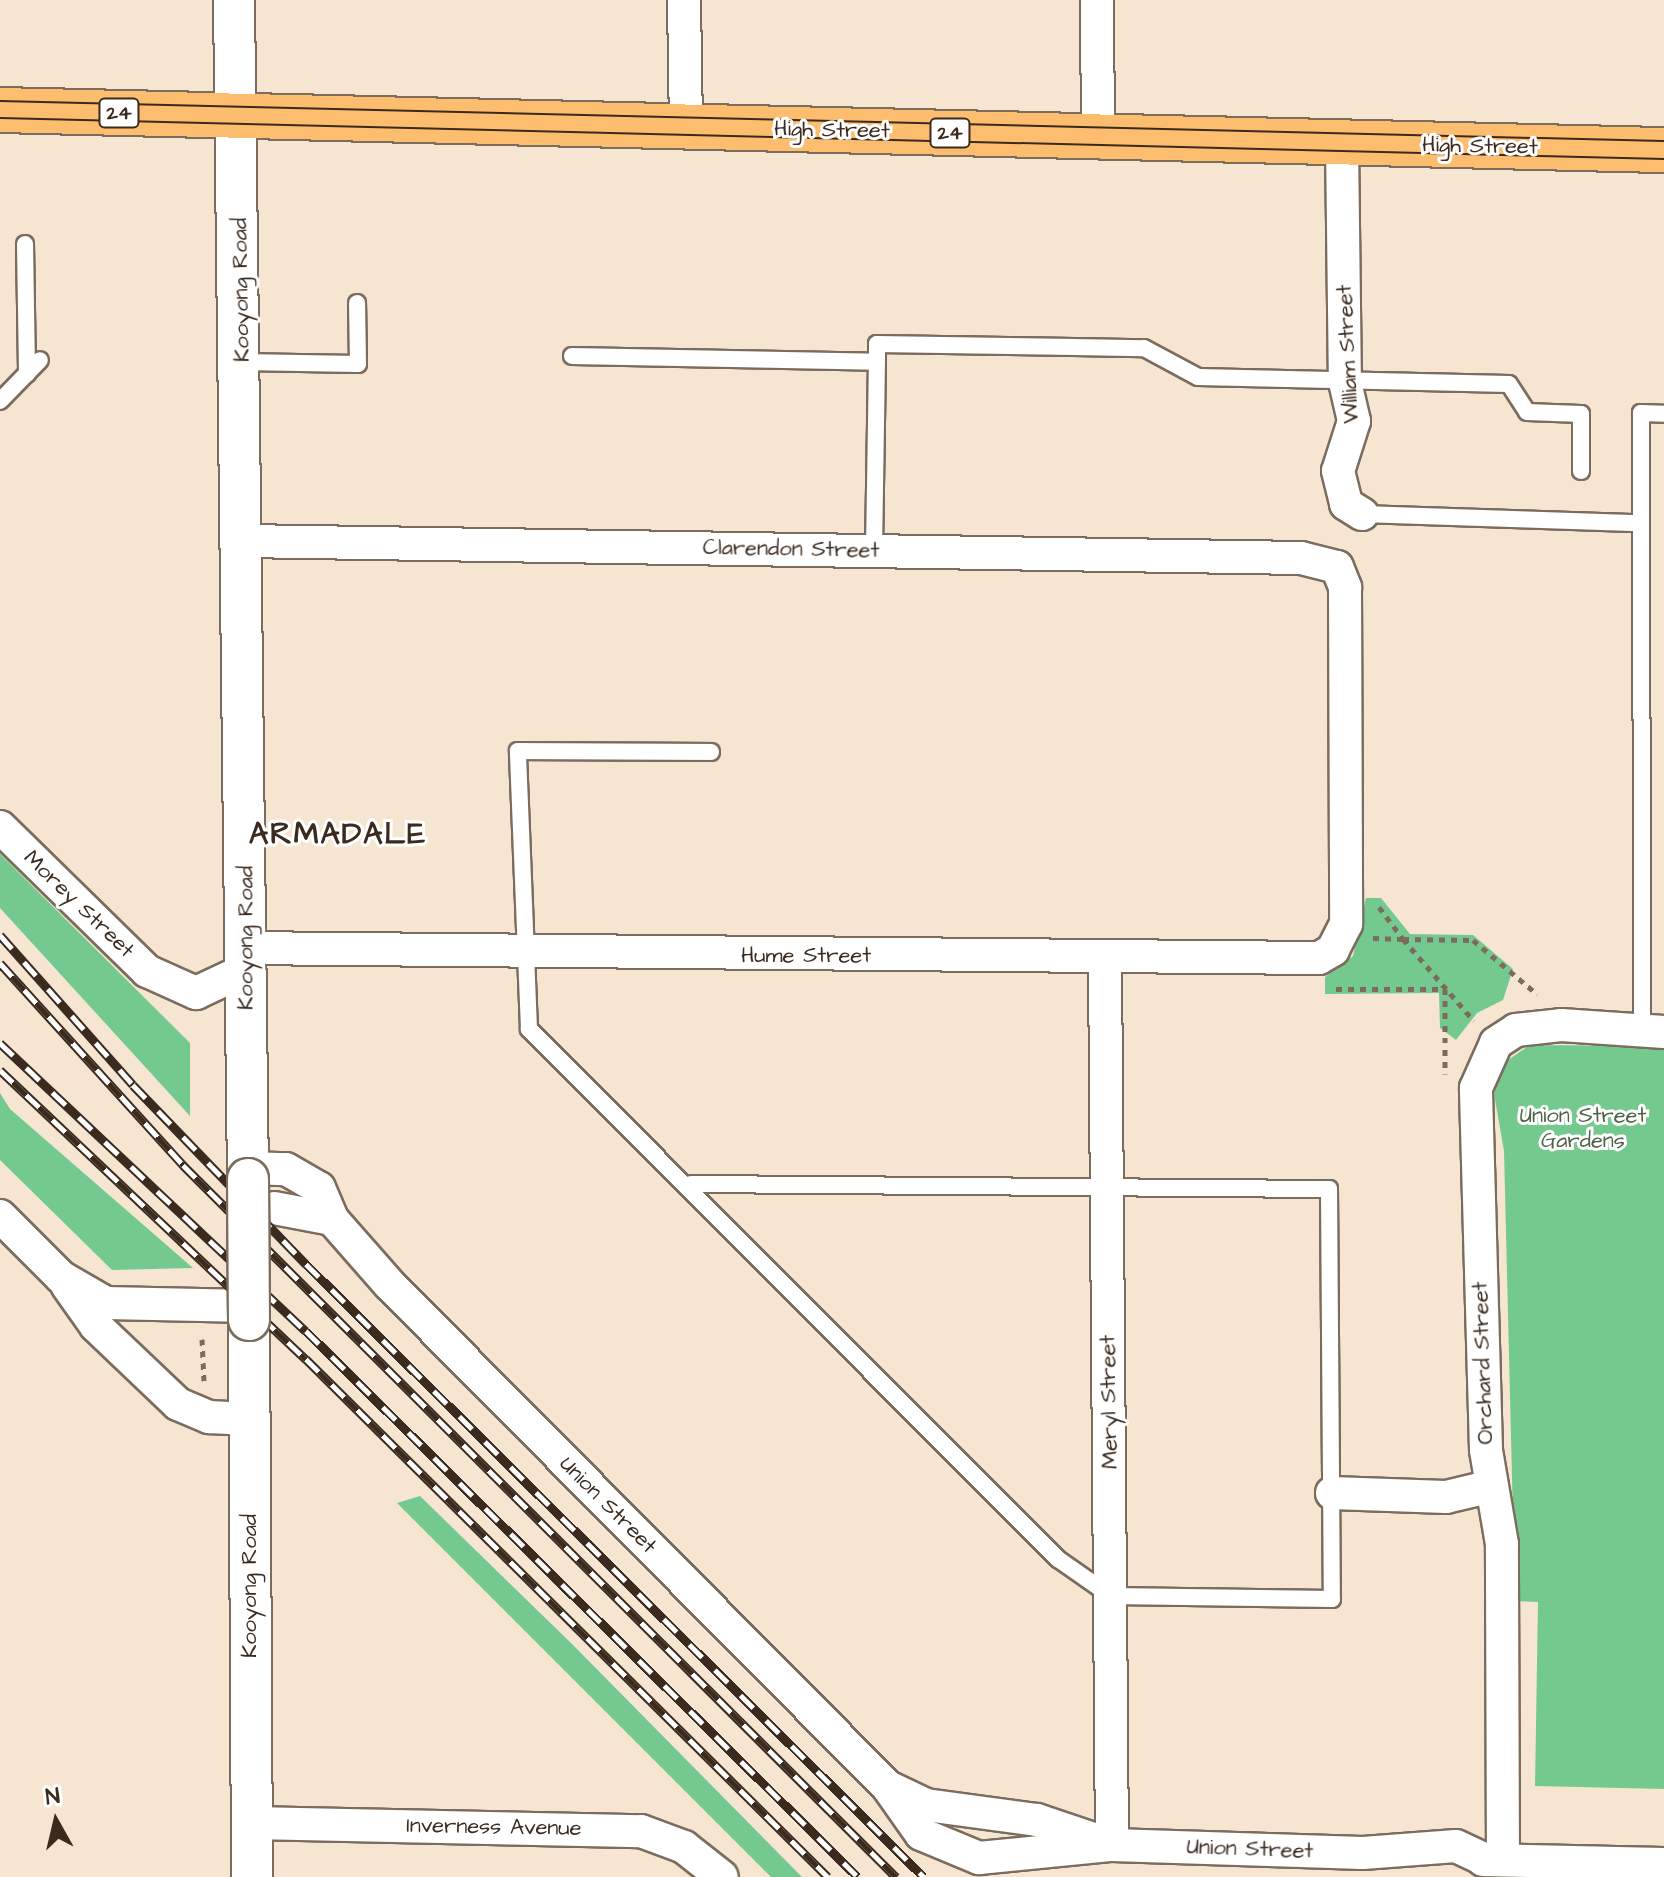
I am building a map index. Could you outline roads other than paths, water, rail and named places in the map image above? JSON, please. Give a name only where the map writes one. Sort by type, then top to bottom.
[{"type":"main road","name":"High Street","points":[[0,110],[1664,150]]},
{"type":"street","name":"Kooyong Road","points":[[234,0],[247,958],[257,1185],[244,1311],[249,1419],[252,1877]]},
{"type":"street","points":[[684,0],[686,127]]},
{"type":"street","points":[[1097,0],[1098,137]]},
{"type":"street","name":"William Street","points":[[1342,143],[1345,382],[1354,421],[1338,471],[1346,504],[1362,514]]},
{"type":"street","name":"Clarendon Street","points":[[243,541],[1301,558],[1337,567],[1345,587],[1352,931]]},
{"type":"street","name":"Morey Street","points":[[0,827],[147,971],[196,993],[247,958]]},
{"type":"street","name":"Hume Street","points":[[247,958],[523,954],[1302,960],[1333,950],[1352,931]]},
{"type":"street","name":"Meryl Street","points":[[1105,959],[1112,1845]]},
{"type":"street","name":"Orchard Street","points":[[1494,1860],[1502,1544],[1492,1486],[1481,1358],[1481,1065],[1496,1043],[1534,1025],[1653,1032]]},
{"type":"street","name":"Union Street","points":[[257,1185],[309,1179],[332,1219],[888,1787],[921,1834],[966,1855],[995,1859],[1112,1845],[1429,1865],[1494,1860],[1664,1864]]},
{"type":"street","points":[[257,1185],[332,1219]]},
{"type":"street","points":[[0,1216],[61,1277],[96,1326],[178,1404],[209,1417],[249,1419]]},
{"type":"street","points":[[61,1277],[120,1307],[244,1311]]},
{"type":"street","points":[[1332,1493],[1446,1497],[1492,1486]]},
{"type":"street","name":"Union Street","points":[[888,1787],[926,1805],[1037,1820],[1112,1845]]},
{"type":"street","name":"Inverness Avenue","points":[[252,1823],[641,1831],[684,1847],[722,1877]]},
{"type":"lane","points":[[25,244],[27,374]]},
{"type":"lane","points":[[241,362],[358,364],[357,303]]},
{"type":"lane","points":[[874,550],[877,344],[1144,348],[1198,377],[1509,384],[1527,412],[1581,414],[1581,471]]},
{"type":"lane","points":[[572,356],[877,362]]},
{"type":"lane","points":[[0,401],[40,360]]},
{"type":"lane","points":[[1653,1032],[1639,523],[1641,413],[1664,414]]},
{"type":"lane","name":"William Street","points":[[1362,514],[1639,523]]},
{"type":"lane","points":[[691,1184],[1329,1189],[1332,1599],[1111,1596],[1058,1559],[691,1184],[529,1029],[523,954],[518,751],[711,752]]},
{"type":"tram line","points":[[0,101],[1664,141]]},
{"type":"tram line","points":[[0,118],[1664,159]]},
{"type":"railway","points":[[0,935],[133,1085],[306,1264],[924,1877]]},
{"type":"railway","points":[[0,963],[183,1165],[896,1877]]},
{"type":"railway","points":[[0,1043],[306,1331],[858,1877]]},
{"type":"railway","points":[[0,1070],[306,1359],[828,1877]]},
{"type":"district","name":"ARMADALE","points":[[338,834]]},
{"type":"park label","name":"Union Street Gardens","points":[[1583,1128]]}]
